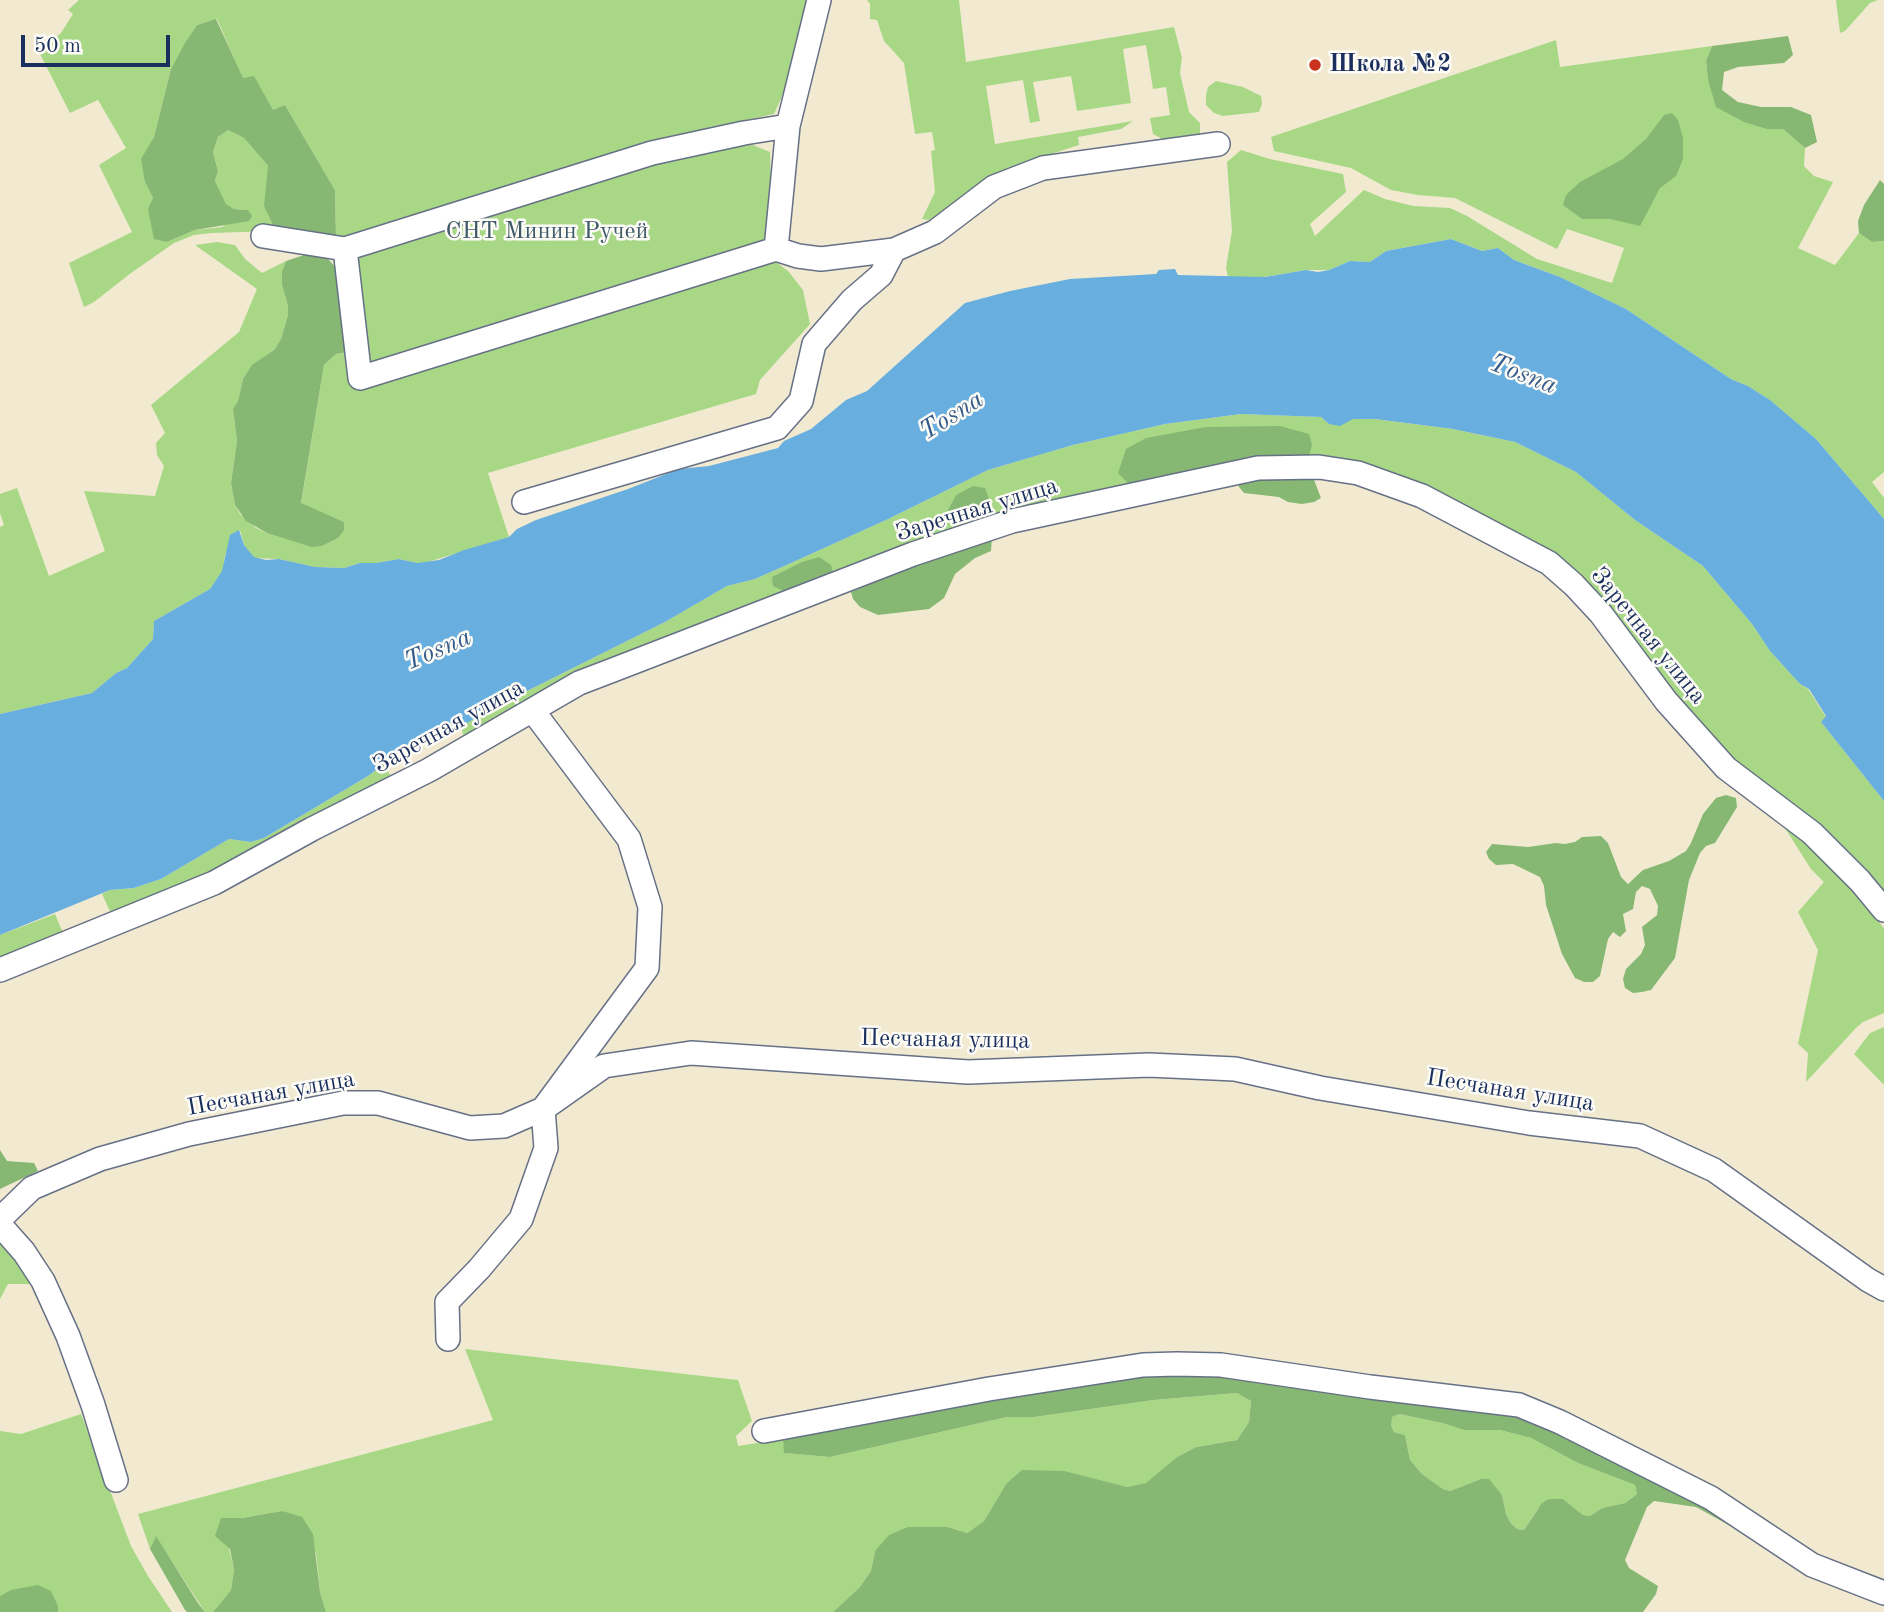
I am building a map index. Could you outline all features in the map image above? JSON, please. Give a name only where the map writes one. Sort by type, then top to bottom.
[{"type":"street","points":[[776,249],[788,126],[819,0]]},
{"type":"street","points":[[263,236],[345,249],[652,153],[788,126]]},
{"type":"street","points":[[345,249],[360,378],[776,249],[821,259],[894,250],[935,232],[994,187],[1043,168],[1218,144]]},
{"type":"street","points":[[524,502],[777,428],[801,401],[814,344],[852,300],[881,275],[894,250]]},
{"type":"street","name":"Заречная улица","points":[[0,970],[214,883],[312,829],[429,770],[579,684],[614,670],[913,554],[1012,521],[1258,468],[1319,467],[1358,473],[1422,496],[1549,563],[1601,614],[1666,701],[1726,768],[1812,833],[1860,881],[1884,910]]},
{"type":"street","points":[[447,1339],[447,1302],[521,1219],[546,1147],[543,1109],[648,968],[650,907],[629,839],[533,711]]},
{"type":"street","name":"Песчаная улица","points":[[0,1219],[32,1188],[100,1159],[189,1134],[343,1103],[378,1103],[470,1128],[505,1126],[543,1109],[604,1066],[691,1053],[968,1072],[1149,1065],[1235,1069],[1320,1088],[1529,1123],[1640,1136],[1714,1170],[1884,1289]]},
{"type":"street","points":[[0,1225],[24,1252],[43,1281],[93,1405],[116,1480]]},
{"type":"street","points":[[764,1431],[989,1389],[1143,1365],[1221,1365],[1519,1405],[1572,1427],[1711,1499],[1812,1565],[1884,1593]]},
{"type":"green space","name":"СНТ Минин Ручей","points":[[79,0],[811,0],[783,94],[774,114],[741,121],[735,129],[738,139],[770,152],[772,249],[776,262],[788,271],[803,290],[810,324],[760,380],[756,394],[488,473],[509,537],[428,562],[417,563],[399,559],[360,563],[344,568],[315,567],[279,559],[254,558],[244,545],[240,530],[225,555],[223,571],[210,589],[154,621],[153,639],[127,668],[116,673],[92,693],[0,714],[0,527],[4,525],[0,513],[0,494],[17,488],[49,576],[105,551],[84,491],[155,496],[164,466],[157,455],[156,443],[165,433],[151,405],[239,332],[257,289],[195,245],[217,242],[235,245],[245,259],[262,273],[286,261],[282,271],[282,285],[288,315],[281,339],[274,350],[252,366],[243,379],[238,402],[233,409],[237,441],[231,483],[235,505],[240,514],[256,528],[322,546],[338,538],[344,522],[301,504],[324,365],[336,354],[347,352],[336,239],[335,190],[285,105],[273,111],[254,77],[243,79],[217,19],[197,25],[171,69],[150,145],[145,182],[167,242],[195,230],[222,227],[248,210],[234,209],[226,205],[215,181],[218,171],[213,152],[218,137],[228,130],[244,138],[268,166],[276,231],[194,235],[174,243],[84,307],[69,263],[132,232],[99,165],[126,148],[98,100],[70,113],[39,52],[61,33],[73,14],[68,10]]},
{"type":"green space","points":[[867,0],[959,0],[966,62],[1174,27],[1182,58],[1180,73],[1189,112],[1200,123],[1200,137],[1168,142],[1153,134],[1150,118],[1170,115],[1166,87],[1153,89],[1146,45],[1123,49],[1131,103],[1077,111],[1071,76],[1033,82],[1040,121],[1030,123],[1023,80],[986,86],[995,144],[1133,121],[1121,129],[1078,137],[1079,145],[1008,168],[930,220],[922,219],[935,192],[932,132],[915,134],[904,63],[884,41],[877,20],[870,19],[870,4]]},
{"type":"green space","points":[[1836,0],[1878,0],[1870,3],[1845,31],[1840,33]]},
{"type":"green space","points":[[216,19],[243,78],[254,76],[273,110],[285,105],[335,190],[336,239],[276,231],[264,206],[268,166],[244,138],[228,130],[218,137],[213,152],[218,171],[215,181],[226,204],[234,209],[248,210],[252,216],[249,221],[195,230],[167,242],[154,239],[148,209],[153,198],[145,182],[141,159],[154,137],[171,69],[197,25]]},
{"type":"green space","points":[[1788,36],[1793,55],[1784,63],[1738,67],[1724,72],[1722,90],[1738,102],[1761,107],[1791,107],[1811,115],[1817,142],[1805,148],[1783,129],[1767,129],[1744,122],[1716,107],[1708,80],[1706,61],[1712,46]]},
{"type":"green space","points":[[1556,40],[1560,67],[1712,46],[1706,61],[1708,80],[1767,129],[1783,129],[1805,148],[1804,166],[1814,176],[1833,182],[1798,248],[1835,265],[1859,233],[1872,242],[1884,241],[1884,472],[1872,482],[1884,498],[1884,519],[1816,439],[1770,400],[1731,379],[1626,309],[1560,277],[1514,260],[1498,248],[1482,251],[1451,239],[1386,251],[1370,262],[1350,261],[1329,270],[1306,270],[1265,277],[1228,277],[1226,268],[1232,231],[1227,162],[1241,150],[1270,159],[1343,174],[1346,192],[1310,224],[1315,236],[1364,190],[1413,206],[1450,208],[1537,259],[1612,283],[1624,248],[1567,229],[1557,249],[1455,198],[1391,190],[1351,168],[1274,151],[1271,137]]},
{"type":"green space","points":[[1216,81],[1243,87],[1261,96],[1259,112],[1223,116],[1214,113],[1206,105],[1206,95],[1208,87]]},
{"type":"green space","points":[[1672,113],[1678,120],[1683,138],[1683,159],[1676,176],[1660,188],[1640,226],[1611,219],[1582,219],[1563,205],[1566,195],[1580,182],[1623,159],[1646,139],[1664,115]]},
{"type":"green space","points":[[1880,180],[1884,184],[1884,241],[1872,242],[1859,233],[1858,221],[1864,205]]},
{"type":"green space","points":[[310,253],[320,254],[338,270],[347,352],[336,354],[324,365],[301,503],[344,522],[344,530],[338,538],[322,546],[312,547],[267,533],[246,521],[235,505],[231,483],[237,441],[233,409],[238,401],[243,379],[252,365],[274,350],[281,339],[288,315],[282,285],[282,271],[286,261]]},
{"type":"green space","points":[[1241,414],[1321,417],[1329,424],[1353,419],[1375,419],[1453,429],[1515,442],[1576,472],[1635,520],[1703,566],[1752,624],[1770,651],[1800,684],[1808,689],[1826,717],[1821,722],[1884,801],[1884,899],[1720,753],[1596,598],[1355,465],[1130,485],[1052,505],[465,741],[461,727],[483,713],[665,622],[727,586],[755,579],[791,563],[988,470],[1073,445],[1165,424]]},
{"type":"green space","points":[[1280,426],[1309,434],[1312,445],[1308,460],[1130,485],[1118,473],[1126,449],[1146,438],[1206,427]]},
{"type":"green space","points":[[1311,472],[1321,498],[1302,504],[1288,502],[1279,497],[1244,493],[1236,479]]},
{"type":"green space","points":[[973,486],[985,488],[992,506],[975,523],[959,526],[948,510],[956,495]]},
{"type":"green space","points":[[992,537],[991,551],[975,558],[955,574],[944,598],[929,609],[878,615],[860,607],[853,599],[851,592],[940,555]]},
{"type":"green space","points":[[819,557],[831,565],[833,573],[788,593],[773,586],[772,577]]},
{"type":"green space","points":[[383,764],[393,779],[262,851],[114,920],[102,894],[161,879],[229,839],[251,842],[264,838],[368,776]]},
{"type":"green space","points":[[1726,795],[1736,798],[1737,807],[1715,843],[1706,846],[1700,853],[1689,880],[1675,958],[1651,990],[1633,993],[1625,988],[1623,979],[1626,969],[1641,954],[1645,945],[1642,927],[1657,915],[1658,906],[1650,889],[1642,886],[1636,892],[1633,909],[1623,914],[1626,931],[1620,937],[1613,932],[1608,939],[1600,976],[1593,982],[1584,982],[1575,978],[1562,954],[1540,877],[1513,864],[1496,865],[1486,852],[1492,844],[1528,847],[1565,844],[1582,837],[1601,836],[1608,843],[1621,877],[1628,884],[1643,870],[1669,861],[1686,851],[1703,814],[1716,798]]},
{"type":"green space","points":[[1783,825],[1824,856],[1856,887],[1884,929],[1884,1013],[1856,1028],[1806,1082],[1808,1053],[1798,1044],[1818,950],[1798,912],[1824,882],[1811,869]]},
{"type":"green space","points":[[55,914],[66,940],[0,965],[0,935]]},
{"type":"green space","points":[[1884,1027],[1884,1085],[1854,1054],[1870,1033]]},
{"type":"green space","points":[[0,1150],[7,1161],[34,1163],[38,1171],[0,1189]]},
{"type":"green space","points":[[0,1243],[23,1260],[38,1284],[8,1284],[0,1299]]},
{"type":"green space","points":[[465,1349],[738,1380],[752,1421],[736,1436],[738,1446],[783,1439],[785,1453],[830,1457],[1007,1417],[1034,1417],[1154,1400],[1237,1393],[1251,1401],[1249,1422],[1237,1440],[1196,1447],[1177,1457],[1147,1483],[1127,1487],[1106,1483],[1006,1484],[984,1521],[967,1533],[948,1527],[875,1551],[871,1571],[859,1588],[833,1612],[326,1612],[320,1592],[316,1553],[282,1511],[242,1518],[221,1518],[234,1568],[231,1590],[213,1612],[205,1612],[156,1537],[150,1549],[138,1514],[493,1420]]},
{"type":"green space","points":[[1221,1370],[1512,1411],[1696,1491],[1743,1529],[1734,1528],[1696,1507],[1654,1501],[1647,1507],[1625,1560],[1629,1568],[1658,1586],[1656,1594],[1643,1612],[833,1612],[859,1588],[871,1571],[875,1551],[889,1535],[908,1527],[948,1527],[967,1533],[984,1521],[1006,1484],[1022,1470],[1064,1471],[1127,1487],[1146,1483],[1177,1457],[1196,1447],[1237,1440],[1249,1422],[1251,1401],[1237,1393],[1154,1400],[1034,1417],[1007,1417],[830,1457],[784,1453],[783,1439],[1144,1371]],"holes":[[[1399,1414],[1464,1430],[1500,1430],[1531,1438],[1578,1463],[1635,1485],[1637,1494],[1625,1503],[1602,1508],[1590,1516],[1583,1515],[1563,1499],[1549,1499],[1542,1503],[1524,1530],[1517,1529],[1506,1514],[1502,1495],[1489,1479],[1481,1479],[1450,1491],[1443,1489],[1422,1474],[1410,1460],[1405,1435],[1394,1432],[1391,1425],[1392,1417]]]},
{"type":"green space","points":[[81,1414],[131,1546],[172,1612],[58,1612],[58,1606],[4,1594],[0,1596],[0,1431],[21,1434]]},
{"type":"green space","points":[[1399,1414],[1464,1430],[1500,1430],[1531,1438],[1578,1463],[1635,1485],[1637,1494],[1625,1503],[1602,1508],[1590,1516],[1583,1515],[1563,1499],[1549,1499],[1537,1510],[1524,1530],[1517,1529],[1506,1514],[1502,1495],[1481,1479],[1450,1491],[1422,1474],[1410,1460],[1405,1435],[1394,1432],[1391,1425],[1391,1417]]},
{"type":"green space","points":[[282,1511],[302,1517],[313,1534],[320,1592],[326,1612],[213,1612],[231,1590],[234,1569],[230,1549],[215,1536],[221,1518],[242,1518]]},
{"type":"green space","points":[[156,1536],[205,1612],[185,1610],[150,1549]]},
{"type":"green space","points":[[38,1585],[51,1591],[58,1612],[0,1612],[0,1596],[11,1590]]},
{"type":"water","name":"Tosna","points":[[1451,239],[1482,251],[1498,248],[1514,260],[1560,277],[1626,309],[1731,379],[1770,400],[1816,439],[1884,519],[1884,801],[1821,722],[1826,716],[1809,689],[1800,684],[1770,651],[1752,624],[1703,566],[1635,520],[1576,472],[1515,442],[1453,429],[1375,419],[1353,419],[1340,426],[1329,424],[1321,417],[1241,414],[1165,424],[1073,445],[988,470],[755,579],[727,586],[665,622],[483,713],[461,727],[402,750],[368,776],[264,838],[251,842],[229,839],[161,879],[134,888],[110,890],[0,935],[0,714],[92,693],[116,673],[127,668],[153,639],[154,621],[210,589],[222,571],[230,535],[239,530],[244,545],[254,557],[266,560],[279,559],[315,567],[344,568],[360,563],[399,559],[417,563],[439,560],[509,537],[517,529],[536,520],[679,469],[709,466],[778,448],[784,441],[811,429],[846,400],[867,391],[965,303],[1070,279],[1156,274],[1159,270],[1175,269],[1178,275],[1265,277],[1306,270],[1318,272],[1350,261],[1370,262],[1386,251]]},
{"type":"place","name":"Школа №2","points":[[1315,65]]}]
